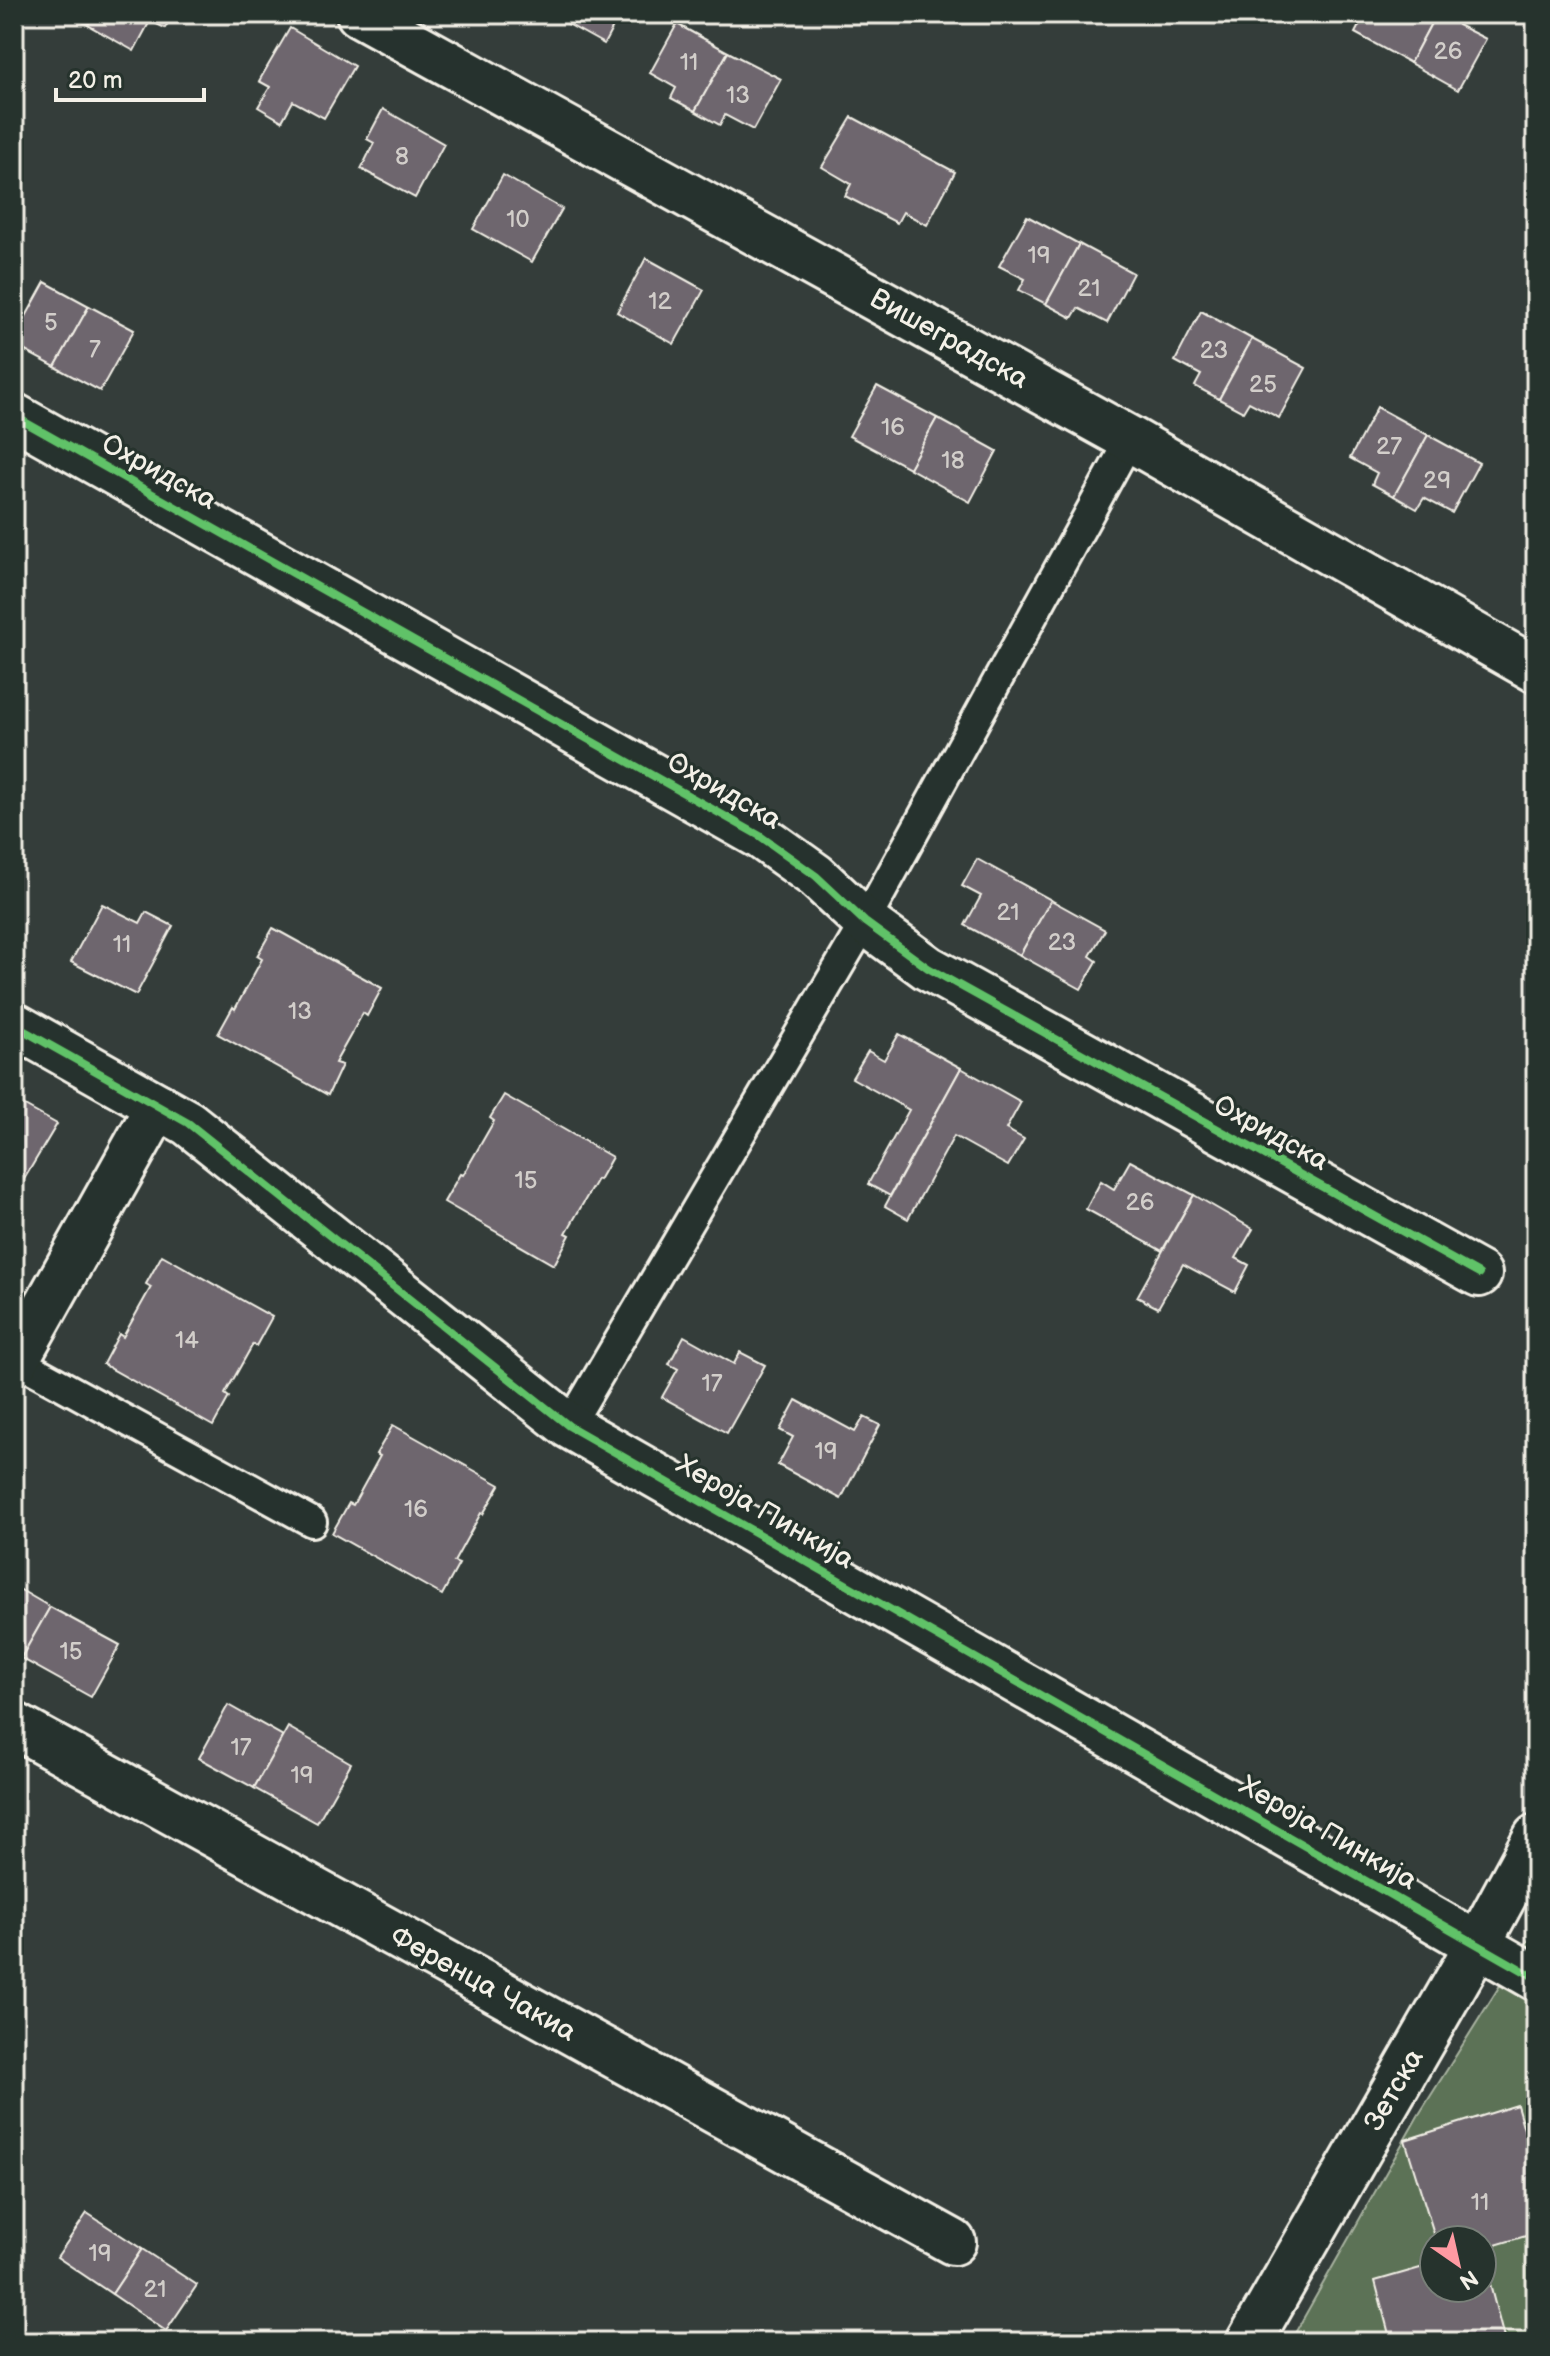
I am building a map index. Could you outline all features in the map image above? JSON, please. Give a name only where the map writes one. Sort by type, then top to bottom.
[{"type":"street","name":"Вишеградска","points":[[359,14],[1130,439],[1536,670]]},
{"type":"street","name":"Охридска","points":[[14,416],[760,836],[816,876],[865,922],[928,968],[1479,1274]]},
{"type":"street","name":"Хероја Пинкија","points":[[14,1025],[188,1123],[569,1426],[1536,1978]]},
{"type":"street","points":[[15,1362],[158,1106]]},
{"type":"street","name":"Ференца Чакиа","points":[[14,1725],[953,2242]]},
{"type":"street","name":"Зетска","points":[[1249,2342],[1478,1944],[1536,1837]]},
{"type":"lane","points":[[569,1426],[865,922],[1130,439]]},
{"type":"lane","points":[[15,1362],[312,1522]]},
{"type":"green space","points":[[1536,1928],[1536,2342],[1290,2342],[1418,2116]]},
{"type":"building","points":[[67,14],[94,14],[88,25]]},
{"type":"building","points":[[94,14],[173,14],[165,28],[150,21],[134,51],[88,25]]},
{"type":"building","points":[[550,14],[620,14],[604,44]]},
{"type":"building","points":[[1365,14],[1436,14],[1410,63],[1355,33]]},
{"type":"building","points":[[1436,14],[1464,14],[1458,25],[1486,39],[1458,90],[1410,63]]},
{"type":"building","points":[[677,24],[728,52],[695,111],[671,98],[676,88],[650,73]]},
{"type":"building","points":[[290,28],[354,66],[324,118],[293,101],[282,121],[258,107],[270,87],[259,81]]},
{"type":"building","points":[[728,52],[781,79],[753,130],[725,115],[720,125],[695,111]]},
{"type":"building","points":[[383,109],[444,144],[415,198],[361,169],[374,143],[367,139]]},
{"type":"building","points":[[852,117],[955,172],[927,225],[903,212],[897,223],[845,196],[851,184],[822,167]]},
{"type":"building","points":[[503,175],[562,209],[532,262],[473,229]]},
{"type":"building","points":[[1027,216],[1079,244],[1046,304],[1019,290],[1025,279],[999,266]]},
{"type":"building","points":[[1079,244],[1133,273],[1107,323],[1078,308],[1072,318],[1046,304]]},
{"type":"building","points":[[646,258],[704,290],[674,344],[617,312]]},
{"type":"building","points":[[45,282],[89,306],[55,367],[14,345],[14,338]]},
{"type":"building","points":[[89,306],[134,330],[100,391],[55,367]]},
{"type":"building","points":[[1201,311],[1252,339],[1219,399],[1195,386],[1201,375],[1175,361]]},
{"type":"building","points":[[1252,339],[1306,368],[1279,418],[1249,402],[1243,412],[1219,399]]},
{"type":"building","points":[[877,386],[937,418],[909,468],[849,436]]},
{"type":"building","points":[[1377,407],[1428,435],[1394,496],[1372,484],[1377,473],[1350,458]]},
{"type":"building","points":[[937,418],[997,451],[970,502],[909,468]]},
{"type":"building","points":[[1428,435],[1479,463],[1452,513],[1424,498],[1417,509],[1394,496]]},
{"type":"building","points":[[977,859],[1051,900],[1020,955],[965,925],[981,896],[962,886]]},
{"type":"building","points":[[1051,900],[1105,930],[1090,956],[1097,961],[1081,989],[1020,955]]},
{"type":"building","points":[[102,904],[140,923],[146,912],[173,926],[136,995],[71,962]]},
{"type":"building","points":[[273,928],[382,988],[367,1016],[363,1013],[335,1063],[342,1065],[328,1095],[218,1034],[262,959],[257,956]]},
{"type":"building","points":[[899,1034],[961,1068],[890,1196],[868,1184],[909,1110],[852,1078],[868,1051],[884,1060]]},
{"type":"building","points":[[961,1068],[1021,1102],[1006,1129],[1024,1139],[1008,1166],[954,1136],[908,1219],[885,1206]]},
{"type":"building","points":[[504,1095],[612,1157],[566,1233],[570,1235],[554,1265],[444,1202],[494,1121],[490,1118]]},
{"type":"building","points":[[14,1100],[57,1124],[14,1196]]},
{"type":"building","points":[[1130,1161],[1194,1195],[1162,1251],[1086,1209],[1101,1181],[1114,1189]]},
{"type":"building","points":[[1194,1195],[1253,1229],[1236,1258],[1249,1265],[1235,1292],[1183,1264],[1158,1308],[1137,1297]]},
{"type":"building","points":[[162,1255],[272,1317],[225,1394],[229,1397],[213,1426],[103,1364],[119,1334],[123,1337],[151,1287],[146,1284]]},
{"type":"building","points":[[684,1336],[734,1364],[740,1352],[765,1365],[727,1433],[662,1397],[678,1369],[669,1364]]},
{"type":"building","points":[[796,1400],[855,1432],[864,1417],[880,1425],[841,1499],[778,1465],[793,1437],[780,1430]]},
{"type":"building","points":[[393,1425],[500,1485],[454,1562],[459,1564],[442,1595],[332,1533],[349,1503],[353,1505]]},
{"type":"building","points":[[14,1586],[50,1607],[21,1658],[14,1654]]},
{"type":"building","points":[[50,1607],[120,1645],[91,1697],[21,1658]]},
{"type":"building","points":[[228,1705],[283,1736],[254,1788],[199,1758]]},
{"type":"building","points":[[288,1727],[351,1763],[317,1823],[254,1788]]},
{"type":"building","points":[[1517,2105],[1536,2171],[1536,2233],[1498,2244],[1498,2224],[1431,2224],[1405,2140]]},
{"type":"building","points":[[87,2213],[142,2249],[112,2294],[57,2257]]},
{"type":"building","points":[[142,2249],[197,2285],[166,2331],[112,2294]]},
{"type":"building","points":[[1418,2269],[1418,2304],[1495,2304],[1505,2342],[1391,2342],[1375,2281]]},
{"type":"cycle path","points":[[14,416],[760,836],[816,876],[865,922],[928,968],[1479,1274]]},
{"type":"cycle path","points":[[14,1025],[188,1123],[569,1426],[1536,1978]]}]
